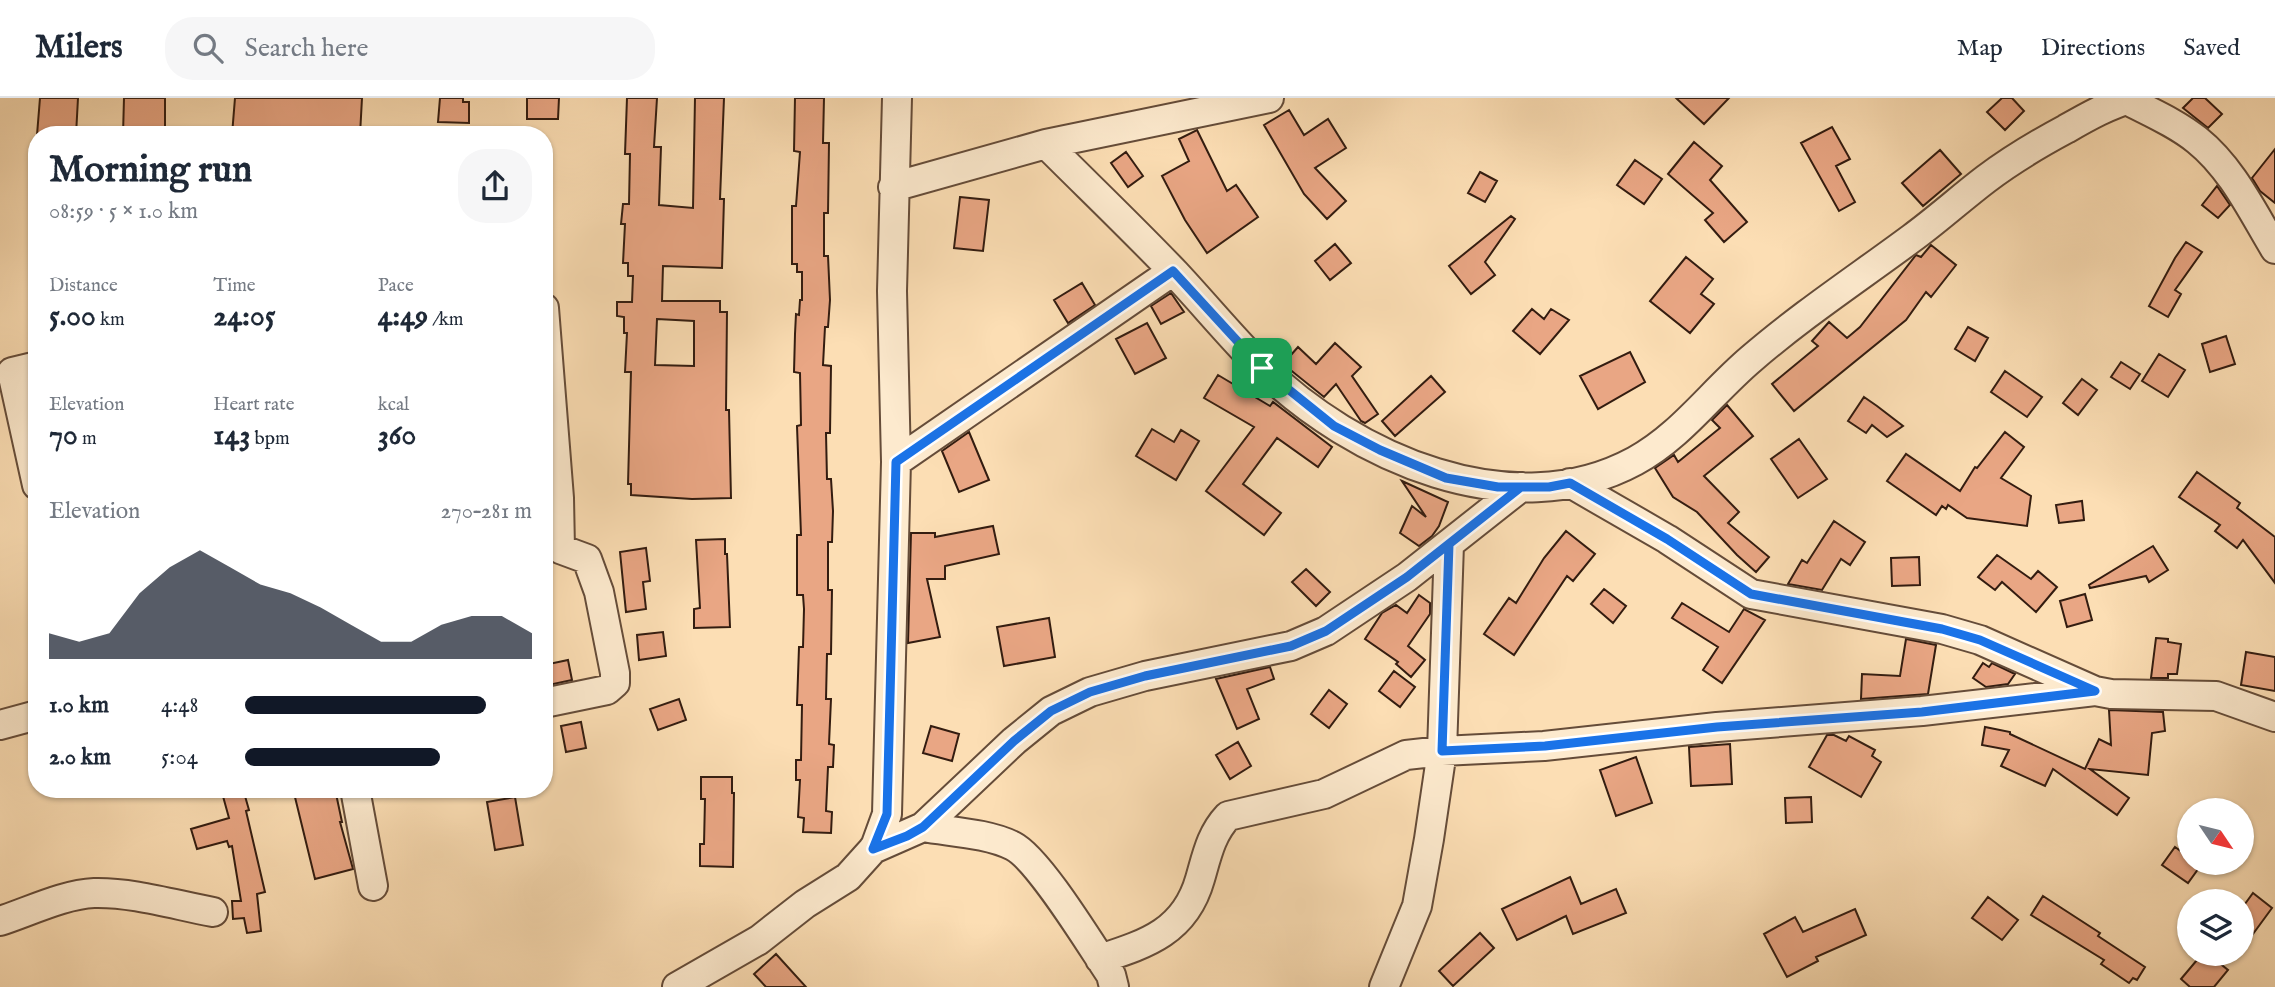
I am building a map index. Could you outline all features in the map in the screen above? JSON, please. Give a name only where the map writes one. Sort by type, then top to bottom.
[{"type":"street","points":[[677,987],[759,940],[805,904],[848,877],[873,849],[887,814],[896,462],[892,291],[897,98]]},
{"type":"street","points":[[893,187],[1046,144],[1269,98]]},
{"type":"street","points":[[1046,144],[1173,271],[1262,368],[1334,426],[1380,450],[1446,478],[1498,487],[1549,487],[1596,478],[1635,461],[1679,430],[1749,360],[1940,218],[1988,178],[2035,146],[2086,117],[2130,99],[2176,125],[2215,156],[2232,178],[2275,249]]},
{"type":"street","points":[[896,462],[1173,271]]},
{"type":"street","points":[[28,368],[12,372],[28,444]]},
{"type":"street","points":[[553,422],[559,498],[553,543]]},
{"type":"street","points":[[1570,483],[1667,539],[1751,594],[1942,629],[1980,640],[2095,691],[2111,694],[2216,696],[2275,717]]},
{"type":"street","points":[[873,849],[923,827],[1014,741],[1051,711],[1090,692],[1145,676],[1291,646],[1326,631],[1407,577],[1521,487]]},
{"type":"street","points":[[1384,987],[1417,906],[1442,751],[1449,544]]},
{"type":"street","points":[[553,550],[587,559],[598,592],[615,683],[607,690],[553,701]]},
{"type":"street","points":[[1100,959],[1149,943],[1186,910],[1199,884],[1217,828],[1228,816],[1324,794],[1406,755],[1545,746],[1717,727],[1922,712],[2095,691]]},
{"type":"street","points":[[0,725],[28,717]]},
{"type":"street","points":[[357,798],[373,886]]},
{"type":"street","points":[[923,827],[990,838],[1014,846],[1034,863],[1111,975],[1114,987]]},
{"type":"street","points":[[0,921],[93,893],[213,912]]},
{"type":"building","points":[[40,98],[78,98],[76,126],[38,126]]},
{"type":"building","points":[[124,98],[165,98],[165,126],[123,126]]},
{"type":"building","points":[[235,98],[362,98],[360,126],[233,126]]},
{"type":"building","points":[[440,98],[463,98],[463,102],[469,102],[469,123],[438,122]]},
{"type":"building","points":[[527,98],[559,98],[558,119],[527,119]]},
{"type":"building","points":[[627,98],[657,98],[654,147],[661,147],[659,205],[693,208],[695,98],[724,98],[720,199],[724,199],[722,268],[663,266],[662,301],[720,301],[720,312],[727,312],[726,410],[729,410],[731,498],[692,499],[631,495],[631,484],[628,484],[631,372],[625,372],[627,333],[624,333],[624,317],[617,316],[617,302],[632,302],[633,276],[628,276],[628,263],[623,263],[625,224],[621,224],[623,204],[629,204],[630,154],[625,154]],"holes":[[[657,319],[694,321],[694,366],[655,365]]]},
{"type":"building","points":[[795,98],[824,98],[823,143],[829,143],[824,256],[828,256],[830,300],[823,365],[831,366],[830,433],[826,433],[827,479],[831,479],[833,511],[832,542],[828,542],[828,590],[832,590],[831,654],[827,654],[826,699],[831,699],[829,744],[834,745],[833,767],[828,767],[826,811],[832,812],[831,833],[803,832],[804,818],[798,817],[800,780],[796,780],[796,760],[801,760],[802,705],[797,705],[799,647],[803,647],[804,609],[803,595],[797,595],[797,535],[801,535],[797,426],[801,425],[800,373],[794,372],[796,314],[799,315],[802,300],[802,272],[797,272],[797,264],[792,264],[792,206],[796,206],[800,152],[794,151]]},
{"type":"building","points":[[1676,98],[1729,98],[1704,124]]},
{"type":"building","points":[[2002,98],[2012,98],[2024,111],[2005,130],[1987,112]]},
{"type":"building","points":[[2193,98],[2205,98],[2222,114],[2208,128],[2183,108]]},
{"type":"building","points":[[1289,110],[1304,135],[1328,119],[1346,148],[1315,168],[1346,201],[1327,219],[1304,194],[1264,125]]},
{"type":"building","points":[[1832,127],[1850,159],[1836,166],[1855,202],[1839,211],[1801,143]]},
{"type":"building","points":[[1197,130],[1227,191],[1236,185],[1258,217],[1207,253],[1185,220],[1162,176],[1189,161],[1179,139]]},
{"type":"building","points":[[1694,142],[1722,166],[1710,180],[1747,222],[1724,242],[1705,220],[1713,213],[1668,174]]},
{"type":"building","points":[[2275,149],[2275,203],[2260,191],[2252,178]]},
{"type":"building","points":[[1940,150],[1961,174],[1923,206],[1902,183]]},
{"type":"building","points":[[1126,152],[1143,176],[1128,187],[1111,163]]},
{"type":"building","points":[[1635,160],[1662,179],[1644,204],[1617,185]]},
{"type":"building","points":[[1480,172],[1497,181],[1485,202],[1468,193]]},
{"type":"building","points":[[2217,186],[2230,205],[2218,218],[2202,205]]},
{"type":"building","points":[[960,197],[989,200],[983,251],[954,248]]},
{"type":"building","points":[[1511,216],[1515,219],[1485,262],[1495,275],[1471,294],[1449,266]]},
{"type":"building","points":[[2186,242],[2202,252],[2175,290],[2181,294],[2168,317],[2149,306]]},
{"type":"building","points":[[1335,244],[1351,263],[1330,280],[1315,261]]},
{"type":"building","points":[[1931,245],[1956,265],[1931,297],[1926,292],[1906,320],[1794,411],[1772,384],[1818,346],[1812,341],[1829,322],[1847,338],[1860,327],[1916,255],[1921,257]]},
{"type":"building","points":[[1686,257],[1713,279],[1701,294],[1714,304],[1690,333],[1650,301]]},
{"type":"building","points":[[1082,283],[1095,305],[1068,323],[1054,300]]},
{"type":"building","points":[[1171,293],[1184,312],[1161,324],[1151,306]]},
{"type":"building","points":[[1532,309],[1544,319],[1551,309],[1569,320],[1540,354],[1513,331]]},
{"type":"building","points":[[1147,323],[1166,358],[1135,374],[1116,339]]},
{"type":"building","points":[[1968,327],[1988,338],[1975,361],[1955,349]]},
{"type":"building","points":[[2226,336],[2235,364],[2210,372],[2202,344]]},
{"type":"building","points":[[1335,343],[1361,367],[1352,376],[1378,414],[1365,423],[1336,384],[1324,397],[1283,364],[1298,347],[1316,364]]},
{"type":"building","points":[[1630,352],[1645,382],[1598,409],[1580,376]]},
{"type":"building","points":[[2159,354],[2185,370],[2168,397],[2142,381]]},
{"type":"building","points":[[2121,362],[2140,374],[2130,389],[2111,377]]},
{"type":"building","points":[[2005,371],[2042,397],[2027,417],[1991,392]]},
{"type":"building","points":[[1218,375],[1270,406],[1273,402],[1332,447],[1318,467],[1277,438],[1243,484],[1281,513],[1264,535],[1206,491],[1254,427],[1204,398]]},
{"type":"building","points":[[1431,376],[1445,392],[1395,436],[1382,421]]},
{"type":"building","points":[[2082,379],[2097,390],[2078,415],[2063,403]]},
{"type":"building","points":[[1864,397],[1903,426],[1887,437],[1872,425],[1866,433],[1848,421]]},
{"type":"building","points":[[1727,405],[1753,436],[1704,476],[1739,512],[1728,523],[1769,557],[1756,572],[1697,512],[1673,497],[1655,468],[1674,455],[1678,462],[1720,428],[1712,420]]},
{"type":"building","points":[[1152,429],[1174,442],[1181,430],[1199,441],[1176,480],[1136,456]]},
{"type":"building","points":[[969,432],[989,480],[959,492],[942,451]]},
{"type":"building","points":[[2005,432],[2024,447],[2001,478],[2031,496],[2027,526],[1967,518],[1948,505],[1946,509],[1942,506],[1936,515],[1887,481],[1906,454],[1960,491],[1975,467],[1977,468]]},
{"type":"building","points":[[1799,439],[1827,479],[1798,498],[1771,459]]},
{"type":"building","points":[[2197,472],[2240,503],[2237,508],[2275,537],[2275,583],[2243,540],[2237,548],[2215,531],[2220,525],[2179,497]]},
{"type":"building","points":[[1402,481],[1448,502],[1439,526],[1432,536],[1419,546],[1400,533],[1412,506],[1426,517]]},
{"type":"building","points":[[2082,501],[2084,520],[2059,523],[2056,505]]},
{"type":"building","points":[[1834,521],[1865,542],[1850,565],[1841,559],[1822,590],[1788,584],[1802,560],[1807,563]]},
{"type":"building","points":[[993,526],[999,554],[945,566],[945,579],[927,579],[940,637],[908,643],[911,533],[935,533],[935,537]]},
{"type":"building","points":[[1566,531],[1595,554],[1573,581],[1567,576],[1514,655],[1484,634],[1509,598],[1516,603],[1544,558]]},
{"type":"building","points":[[725,539],[730,627],[694,628],[694,609],[700,608],[696,540]]},
{"type":"building","points":[[2153,546],[2168,570],[2149,582],[2146,576],[2090,588],[2089,585]]},
{"type":"building","points":[[646,548],[650,581],[643,582],[646,609],[626,612],[620,552]]},
{"type":"building","points":[[1997,555],[2031,579],[2038,571],[2057,587],[2036,612],[2002,582],[1995,590],[1978,577]]},
{"type":"building","points":[[1919,557],[1920,585],[1892,586],[1891,558]]},
{"type":"building","points":[[1306,569],[1330,592],[1316,606],[1292,582]]},
{"type":"building","points":[[1604,589],[1626,606],[1613,623],[1591,604]]},
{"type":"building","points":[[2085,594],[2092,620],[2067,627],[2060,601]]},
{"type":"building","points":[[1419,595],[1430,603],[1430,614],[1408,646],[1425,660],[1411,677],[1396,664],[1398,662],[1365,639],[1382,613],[1396,605],[1407,613]]},
{"type":"building","points":[[1682,603],[1729,632],[1744,609],[1765,620],[1722,683],[1703,670],[1718,647],[1672,618]]},
{"type":"building","points":[[1049,618],[1055,657],[1004,666],[997,627]]},
{"type":"building","points":[[663,632],[666,656],[639,660],[637,635]]},
{"type":"building","points":[[2156,638],[2181,644],[2177,674],[2168,674],[2168,678],[2151,678]]},
{"type":"building","points":[[1906,639],[1936,645],[1928,694],[1861,699],[1862,674],[1900,676]]},
{"type":"building","points":[[2246,652],[2275,657],[2275,691],[2241,685]]},
{"type":"building","points":[[568,660],[572,680],[553,684],[553,663]]},
{"type":"building","points":[[1983,663],[1989,667],[1992,663],[2015,674],[2008,684],[1986,687],[1973,678]]},
{"type":"building","points":[[1270,667],[1274,679],[1247,689],[1259,719],[1237,729],[1216,679]]},
{"type":"building","points":[[1394,671],[1415,687],[1400,707],[1379,691]]},
{"type":"building","points":[[1329,690],[1347,704],[1329,728],[1311,714]]},
{"type":"building","points":[[679,699],[686,720],[658,730],[650,709]]},
{"type":"building","points":[[2109,710],[2163,712],[2165,731],[2152,733],[2148,775],[2090,769],[2129,798],[2117,815],[2053,769],[2045,786],[2001,766],[2009,750],[1982,745],[1985,727],[2010,732],[2085,769],[2099,739],[2111,745]]},
{"type":"building","points":[[581,722],[586,748],[566,752],[561,726]]},
{"type":"building","points":[[931,726],[959,734],[952,761],[923,753]]},
{"type":"building","points":[[1827,735],[1834,735],[1846,741],[1849,736],[1875,750],[1872,756],[1881,762],[1861,797],[1809,767]]},
{"type":"building","points":[[1238,742],[1251,766],[1230,779],[1216,755]]},
{"type":"building","points":[[1730,744],[1732,784],[1691,786],[1689,747]]},
{"type":"building","points":[[1636,757],[1652,803],[1616,816],[1600,770]]},
{"type":"building","points":[[701,777],[732,777],[733,867],[700,866],[700,844],[704,844],[705,799],[701,799]]},
{"type":"building","points":[[1811,797],[1812,822],[1786,823],[1785,798]]},
{"type":"building","points":[[223,798],[246,798],[249,810],[246,811],[265,892],[257,894],[261,931],[247,933],[244,918],[233,919],[232,901],[241,901],[232,846],[229,847],[227,841],[197,849],[191,829],[229,818]]},
{"type":"building","points":[[295,798],[337,798],[340,822],[353,869],[315,879]]},
{"type":"building","points":[[515,798],[523,845],[495,850],[487,802]]},
{"type":"building","points":[[2175,847],[2177,875],[2194,875],[2188,883],[2162,865]]},
{"type":"building","points":[[1570,877],[1581,904],[1616,889],[1626,913],[1573,934],[1566,916],[1517,940],[1502,909]]},
{"type":"building","points":[[2254,894],[2272,908],[2254,933]]},
{"type":"building","points":[[2043,896],[2100,933],[2098,936],[2145,967],[2137,980],[2133,978],[2129,983],[2101,964],[2104,960],[2031,915]]},
{"type":"building","points":[[1988,897],[2018,920],[2002,940],[1972,918]]},
{"type":"building","points":[[1855,909],[1866,935],[1816,957],[1818,961],[1787,977],[1764,934],[1795,917],[1803,932]]},
{"type":"building","points":[[1480,933],[1494,948],[1453,986],[1439,971]]},
{"type":"building","points":[[776,954],[806,987],[766,987],[754,974]]},
{"type":"building","points":[[2192,966],[2223,966],[2228,970],[2214,987],[2190,987],[2181,979]]},
{"type":"route","points":[[1262,368],[1173,271],[896,462],[887,814],[873,849],[923,827],[1014,741],[1051,711],[1090,692],[1145,676],[1291,646],[1326,631],[1407,577],[1521,487],[1549,487],[1570,483],[1621,510],[1751,594],[1942,629],[1980,640],[2095,691],[1922,712],[1717,727],[1545,746],[1442,751],[1449,544],[1521,487],[1498,487],[1446,478],[1380,450],[1334,426],[1262,368]]}]
